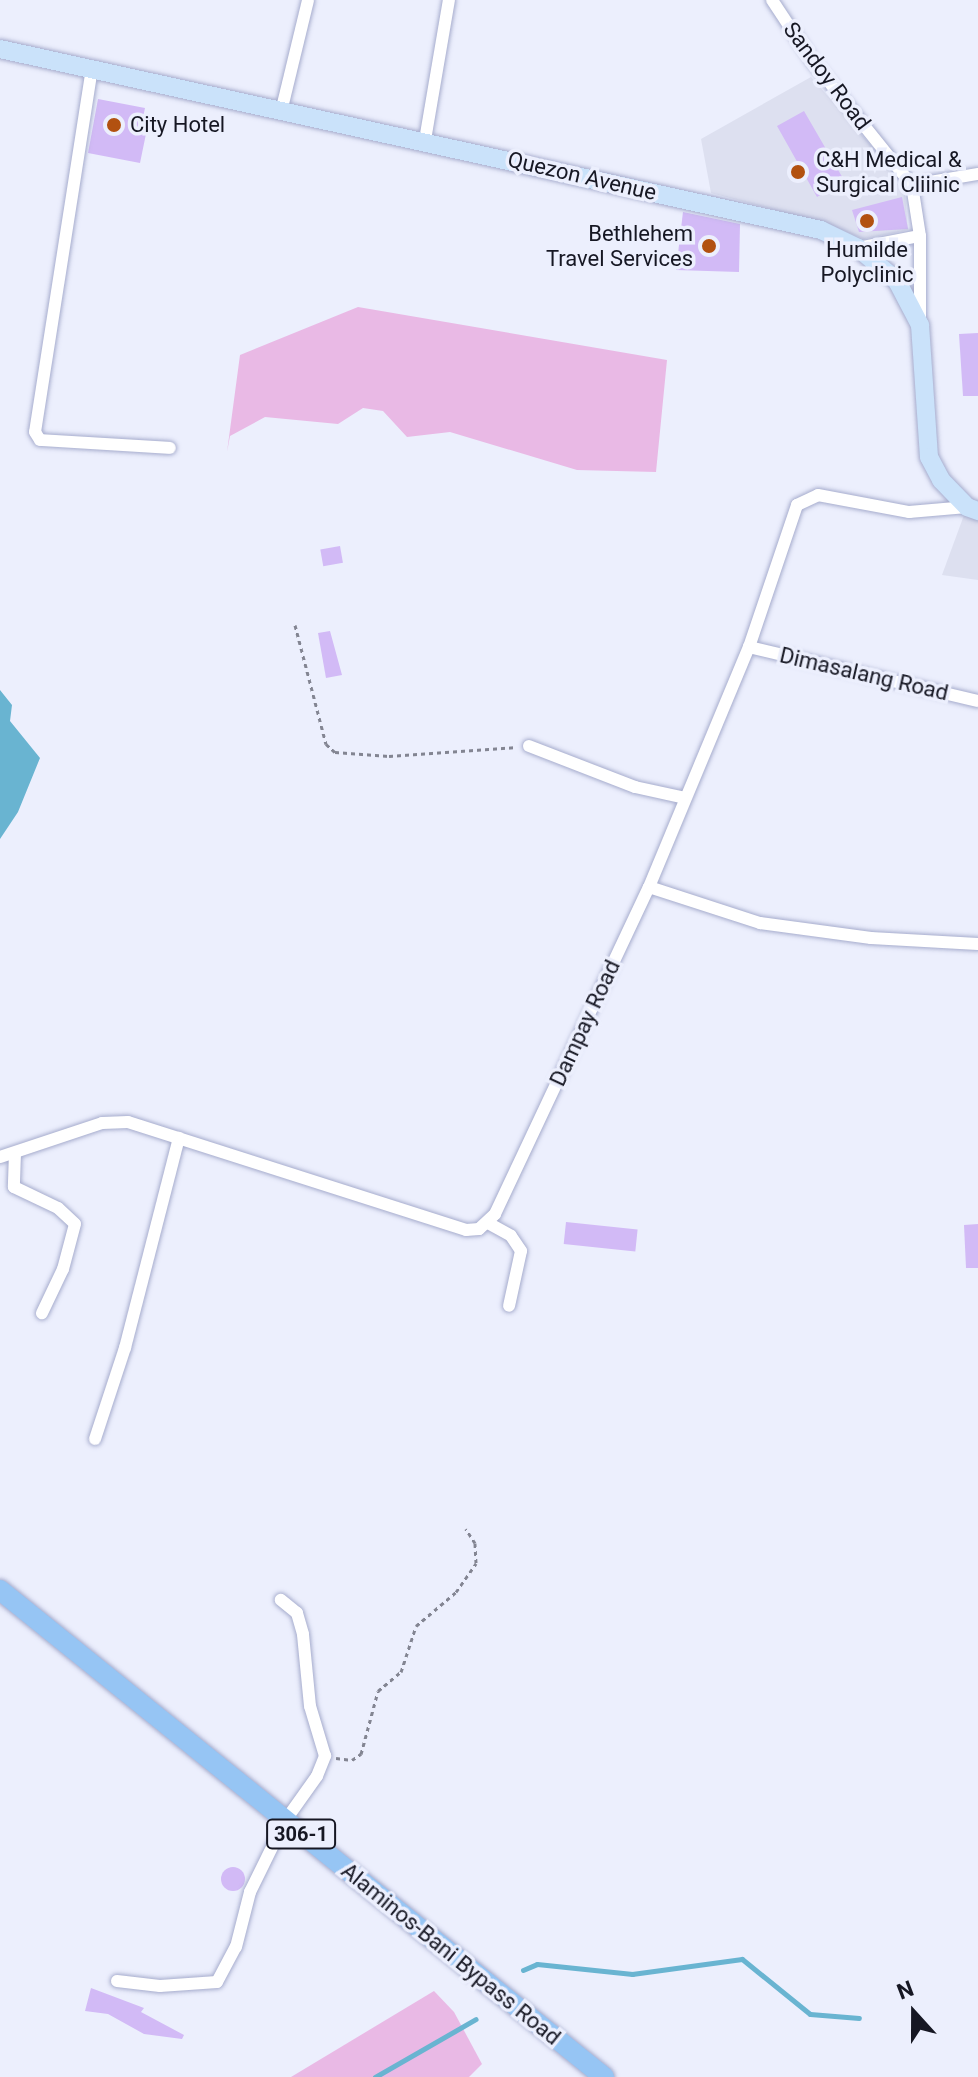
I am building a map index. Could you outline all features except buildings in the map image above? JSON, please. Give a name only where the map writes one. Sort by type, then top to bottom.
[{"type":"main road","name":"Quezon Avenue","points":[[0,49],[281,112],[425,140],[821,230],[858,248],[897,281],[920,325],[929,457],[941,480],[973,509]]},
{"type":"main road","name":"Alaminos-Bani Bypass Road","points":[[0,1590],[604,2077]]},
{"type":"street","points":[[281,112],[308,0]]},
{"type":"street","points":[[425,140],[449,0]]},
{"type":"street","name":"Sandoy Road","points":[[772,0],[813,62],[912,185],[920,236],[920,325]]},
{"type":"street","points":[[92,68],[35,432],[40,440],[170,448]]},
{"type":"street","points":[[912,185],[978,174]]},
{"type":"street","points":[[858,248],[920,236]]},
{"type":"street","name":"Dampay Road","points":[[488,1223],[649,887],[749,647],[790,516],[807,498],[909,512],[973,509]]},
{"type":"street","name":"Dimasalang Road","points":[[749,647],[978,701]]},
{"type":"street","points":[[529,746],[635,787],[685,798]]},
{"type":"street","points":[[649,887],[760,923],[871,938],[978,944]]},
{"type":"street","points":[[0,1157],[115,1121],[179,1138],[466,1230],[488,1223],[511,1236],[521,1251],[509,1306]]},
{"type":"street","points":[[95,1439],[125,1348],[179,1138]]},
{"type":"street","points":[[15,1153],[14,1187],[58,1208],[75,1224],[63,1269],[42,1313]]},
{"type":"street","points":[[117,1981],[160,1986],[217,1982],[236,1947],[250,1892],[285,1821],[325,1756],[308,1694],[301,1622],[281,1600]]},
{"type":"path","points":[[295,625],[322,731],[335,752],[389,756],[529,746]]},
{"type":"path","points":[[325,1756],[352,1760],[361,1754],[378,1691],[401,1672],[416,1626],[456,1592],[476,1563],[475,1543],[466,1529]]},
{"type":"shaded area","name":"C&H Medical & Surgical Cliinic","points":[[811,77],[876,151],[905,195],[908,230],[864,239],[828,224],[711,193],[701,139]]},
{"type":"shaded area","points":[[358,307],[667,360],[656,472],[577,470],[450,432],[407,437],[383,411],[363,408],[338,424],[265,417],[230,436],[227,452],[240,355]]},
{"type":"shaded area","points":[[967,507],[978,511],[978,580],[942,575]]},
{"type":"shaded area","points":[[434,1991],[454,2012],[482,2064],[469,2077],[291,2077]]},
{"type":"water","points":[[0,690],[12,705],[10,721],[40,758],[18,812],[0,839]]},
{"type":"waterway","points":[[523,1970],[537,1964],[632,1974],[742,1959],[810,2014],[859,2018]]},
{"type":"waterway","points":[[375,2077],[476,2019]]},
{"type":"place","name":"City Hotel","points":[[114,125]]},
{"type":"place","name":"C&H Medical & Surgical Cliinic","points":[[798,172]]},
{"type":"place","name":"Humilde Polyclinic","points":[[867,221]]},
{"type":"place","name":"Bethlehem Travel Services","points":[[709,246]]}]
